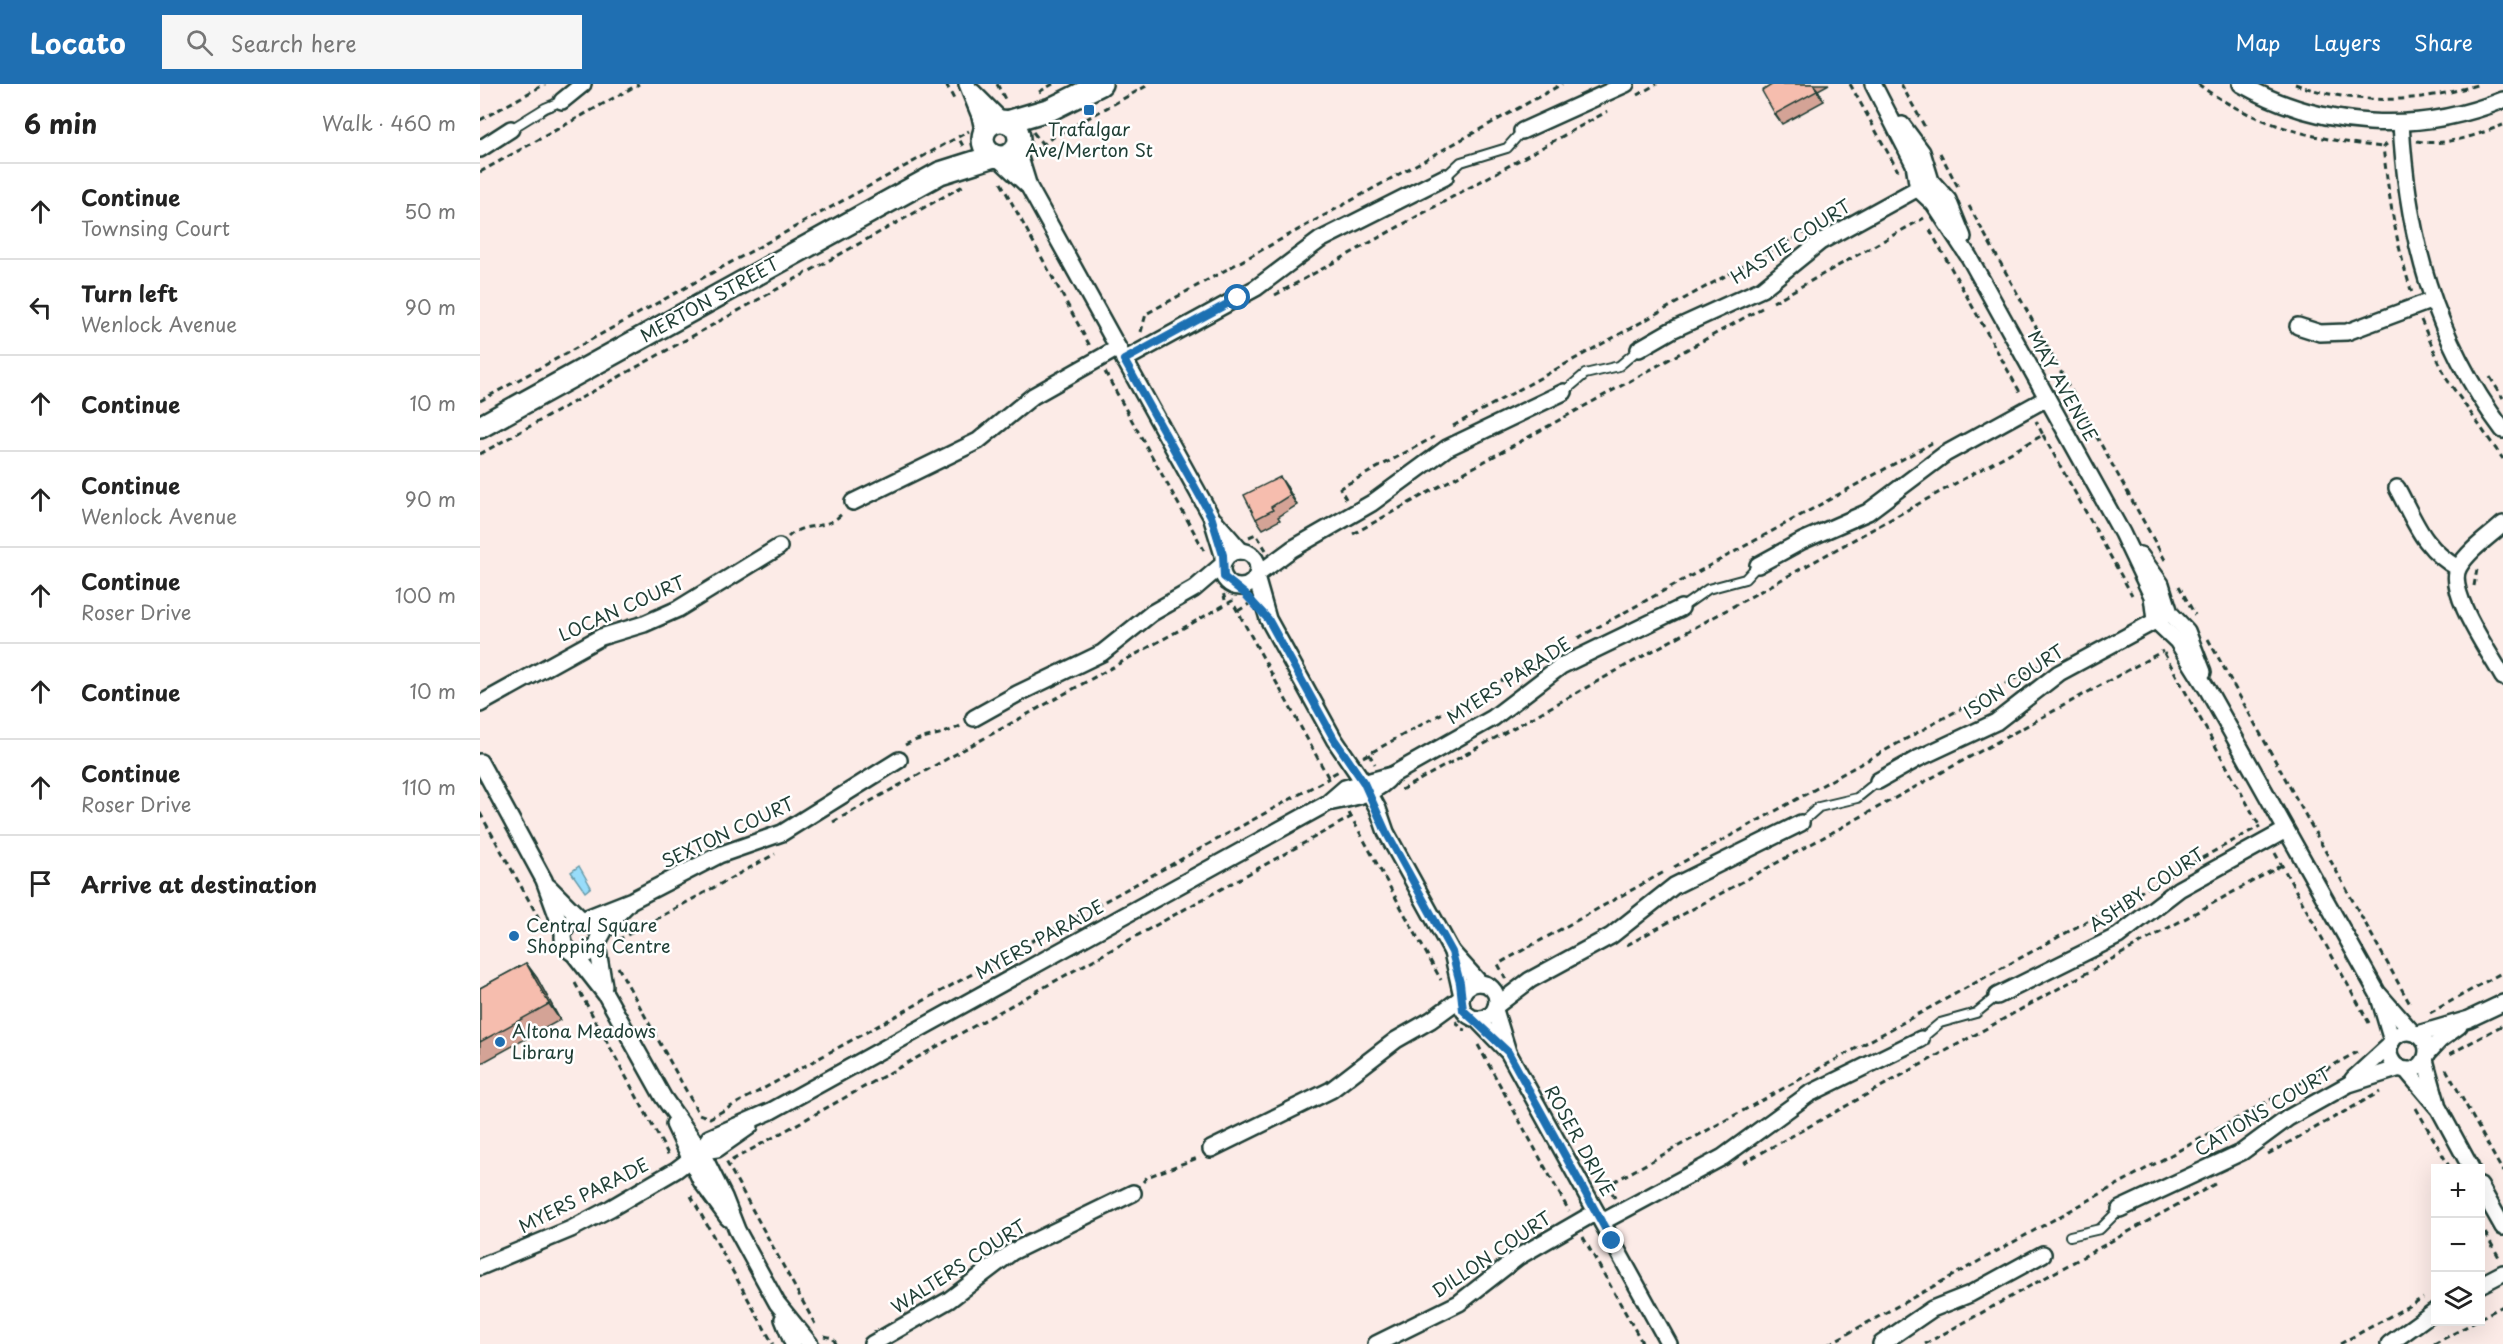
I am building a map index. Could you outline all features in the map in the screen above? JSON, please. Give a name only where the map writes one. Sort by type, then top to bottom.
[{"type":"street","points":[[562,101],[583,84]]},
{"type":"street","points":[[996,157],[1007,156],[1069,102],[1101,84]]},
{"type":"street","points":[[1873,84],[1914,164],[1920,188]]},
{"type":"street","points":[[2241,84],[2270,100],[2327,117],[2354,122],[2401,123],[2457,115],[2503,100]]},
{"type":"street","points":[[969,87],[1005,115],[1018,133],[1017,146],[1029,187],[1211,516],[1223,555],[1224,577],[1268,619]]},
{"type":"street","points":[[969,87],[985,147],[1029,187]]},
{"type":"street","points":[[1522,131],[1631,90]]},
{"type":"street","points":[[983,135],[992,123],[1005,115],[1069,102]]},
{"type":"street","points":[[2401,123],[2412,230],[2433,300],[2455,352],[2503,430]]},
{"type":"street","points":[[480,149],[511,129]]},
{"type":"street","name":"MERTON STREET","points":[[480,427],[940,173],[983,135]]},
{"type":"street","name":"MERTON STREET","points":[[940,173],[996,157]]},
{"type":"street","points":[[854,502],[978,441],[1033,396],[1121,354],[1144,349],[1256,288],[1320,240],[1444,177]]},
{"type":"street","name":"MAY AVENUE","points":[[1920,188],[1934,204],[1969,257],[2122,533],[2152,596],[2156,620],[2177,641],[2209,692],[2377,992]]},
{"type":"street","name":"HASTIE COURT","points":[[1639,349],[1672,330],[1762,289],[1820,242],[1920,188]]},
{"type":"street","points":[[2298,326],[2320,333],[2347,332],[2433,300]]},
{"type":"street","points":[[1194,589],[1222,584],[1246,586],[1292,549],[1354,514],[1447,448],[1564,392]]},
{"type":"street","points":[[1758,565],[1802,541],[1876,507],[1945,454],[2047,399]]},
{"type":"street","points":[[2397,488],[2431,549],[2440,558],[2458,568]]},
{"type":"street","points":[[1211,516],[1257,563],[1257,575],[1268,619],[1452,952],[1496,996],[1496,1008]]},
{"type":"street","points":[[2503,524],[2458,568],[2455,582],[2456,590],[2503,676]]},
{"type":"street","name":"MAY AVENUE","points":[[2122,533],[2161,584],[2170,613],[2187,631],[2209,692]]},
{"type":"street","name":"LOCAN COURT","points":[[480,704],[601,637],[644,624],[678,609],[779,547]]},
{"type":"street","points":[[974,718],[1017,694],[1084,663],[1118,641],[1152,613],[1194,589],[1232,553],[1292,549]]},
{"type":"street","name":"MYERS PARADE","points":[[480,1267],[571,1229],[676,1170],[696,1155],[717,1149],[771,1111],[1336,799],[1392,775],[1493,718],[1561,666],[1681,608]]},
{"type":"street","name":"ISON COURT","points":[[1878,781],[1917,759],[1996,723],[2059,673],[2170,613]]},
{"type":"street","name":"SEXTON COURT","points":[[583,919],[633,900],[700,863],[782,834],[899,760]]},
{"type":"street","points":[[480,762],[544,880],[563,932],[564,945],[574,954],[606,995],[696,1155],[724,1197],[737,1230],[777,1303],[793,1344]]},
{"type":"street","points":[[1431,1020],[1462,1016],[1485,1018],[1530,980],[1611,936],[1658,898],[1690,877],[1801,824]]},
{"type":"street","name":"ASHBY COURT","points":[[1996,996],[2118,936],[2179,889],[2286,830]]},
{"type":"street","points":[[544,880],[583,919],[598,930],[598,944],[605,958],[606,995]]},
{"type":"street","name":"SEXTON COURT","points":[[598,944],[608,924],[633,900]]},
{"type":"street","points":[[563,932],[568,924],[583,919]]},
{"type":"street","points":[[574,954],[585,955],[598,944]]},
{"type":"street","points":[[1452,952],[1463,1010],[1473,1018]]},
{"type":"street","points":[[1211,1149],[1331,1090],[1396,1040],[1431,1020],[1461,997],[1471,985],[1530,980]]},
{"type":"street","points":[[2377,992],[2426,1043],[2426,1057],[2439,1109]]},
{"type":"street","points":[[2377,992],[2391,1043],[2390,1056],[2439,1109],[2469,1164]]},
{"type":"street","points":[[2403,1069],[2417,1068],[2440,1040],[2469,1019],[2503,1002]]},
{"type":"street","name":"ROSER DRIVE","points":[[1496,1008],[1508,1052],[1669,1344]]},
{"type":"street","name":"ROSER DRIVE","points":[[1473,1018],[1508,1052]]},
{"type":"street","points":[[2391,1043],[2401,1034],[2415,1033],[2469,1019]]},
{"type":"street","name":"DILLON COURT","points":[[1376,1344],[1459,1303],[1518,1257],[1575,1223],[1599,1217],[1723,1157],[1809,1094],[1921,1039]]},
{"type":"street","name":"CATIONS COURT","points":[[2349,1084],[2391,1043]]},
{"type":"street","name":"CATIONS COURT","points":[[2120,1209],[2242,1152],[2288,1119],[2349,1084],[2403,1069]]},
{"type":"street","name":"WALTERS COURT","points":[[873,1344],[949,1300],[1012,1252],[1132,1193]]},
{"type":"street","points":[[2485,1193],[2503,1227]]},
{"type":"street","points":[[1881,1344],[1932,1309],[1970,1294],[2043,1254]]},
{"type":"street","points":[[2485,1283],[2503,1273]]},
{"type":"street","points":[[777,1303],[810,1344]]},
{"type":"street","points":[[2389,1344],[2431,1314]]},
{"type":"lane","points":[[511,129],[545,108],[562,101]]},
{"type":"lane","points":[[1444,177],[1461,162],[1507,148],[1522,131]]},
{"type":"lane","points":[[1564,392],[1585,374],[1619,366],[1639,349]]},
{"type":"lane","points":[[1681,608],[1708,589],[1745,579],[1758,565]]},
{"type":"lane","points":[[1801,824],[1820,807],[1857,798],[1878,781]]},
{"type":"lane","points":[[1921,1039],[1940,1023],[1977,1013],[1996,996]]},
{"type":"lane","name":"CATIONS COURT","points":[[2070,1236],[2100,1229],[2120,1209]]},
{"type":"path","points":[[480,120],[545,84]]},
{"type":"path","points":[[480,172],[639,84]]},
{"type":"path","points":[[997,84],[1005,115]]},
{"type":"path","points":[[1044,146],[1050,139],[1150,84]]},
{"type":"path","points":[[1144,349],[1138,338],[1146,314],[1562,84]]},
{"type":"path","points":[[1631,90],[1657,84]]},
{"type":"path","points":[[1352,535],[1924,218],[1920,188],[1850,84]]},
{"type":"path","points":[[1901,84],[1930,136]]},
{"type":"path","points":[[2198,84],[2262,121],[2293,132],[2324,140],[2383,147]]},
{"type":"path","points":[[2295,84],[2335,95],[2377,100],[2417,99],[2480,84]]},
{"type":"path","points":[[1268,299],[1615,107]]},
{"type":"path","points":[[480,401],[958,137]]},
{"type":"path","points":[[1936,146],[1959,188]]},
{"type":"path","points":[[480,454],[970,183]]},
{"type":"path","points":[[1965,198],[2166,563]]},
{"type":"path","points":[[1930,229],[2020,394]]},
{"type":"path","points":[[1444,431],[1808,230]]},
{"type":"path","points":[[2490,376],[2503,398]]},
{"type":"path","points":[[2043,435],[2135,599]]},
{"type":"path","points":[[1354,514],[1340,488],[1434,436]]},
{"type":"path","points":[[779,547],[798,528],[827,526],[854,502]]},
{"type":"path","points":[[2474,591],[2477,570],[2486,562]]},
{"type":"path","points":[[2178,583],[2201,625]]},
{"type":"path","points":[[832,822],[1232,601],[1328,777],[1336,799],[1351,817],[1443,984]]},
{"type":"path","points":[[2206,635],[2414,1010]]},
{"type":"path","points":[[899,760],[905,744],[923,737],[949,733],[974,718]]},
{"type":"path","points":[[781,850],[615,942],[605,958],[699,1114],[710,1118],[1328,777]]},
{"type":"path","points":[[480,813],[543,926]]},
{"type":"path","points":[[836,1344],[833,1338],[822,1336],[727,1163],[1351,817]]},
{"type":"path","points":[[2426,1015],[2503,972]]},
{"type":"path","points":[[2448,1055],[2503,1025]]},
{"type":"path","points":[[1476,1041],[1643,1344]]},
{"type":"path","points":[[1829,1344],[2367,1047]]},
{"type":"path","points":[[2446,1069],[2503,1172]]},
{"type":"path","points":[[2266,1156],[2389,1087]]},
{"type":"path","points":[[2411,1099],[2448,1164]]},
{"type":"path","points":[[1132,1193],[1147,1178],[1196,1159],[1211,1149]]},
{"type":"path","points":[[1925,1344],[2224,1178]]},
{"type":"path","points":[[2485,1231],[2503,1265]]},
{"type":"path","points":[[2340,1344],[2426,1297]]},
{"type":"path","points":[[2485,1316],[2503,1306]]},
{"type":"path","points":[[2434,1344],[2468,1326]]},
{"type":"water","points":[[579,866],[591,887],[585,892],[571,872]]},
{"type":"building","points":[[1773,84],[1813,84],[1817,91],[1775,114],[1762,91]]},
{"type":"building","points":[[1280,477],[1290,495],[1271,507],[1273,510],[1256,519],[1244,495]]},
{"type":"building","points":[[526,963],[549,1004],[480,1042],[480,988]]},
{"type":"place","name":"Trafalgar Ave/Merton St","points":[[1089,110]]},
{"type":"place","name":"Central Square Shopping Centre","points":[[514,936]]},
{"type":"place","name":"Altona Meadows Library","points":[[500,1042]]},
{"type":"route","points":[[1238,298],[1124,360],[1211,516],[1223,555],[1224,577],[1227,582],[1245,594],[1268,619],[1334,739],[1353,763],[1378,809],[1386,832],[1452,952],[1460,983],[1463,1010],[1476,1019],[1508,1052],[1612,1241]]}]
